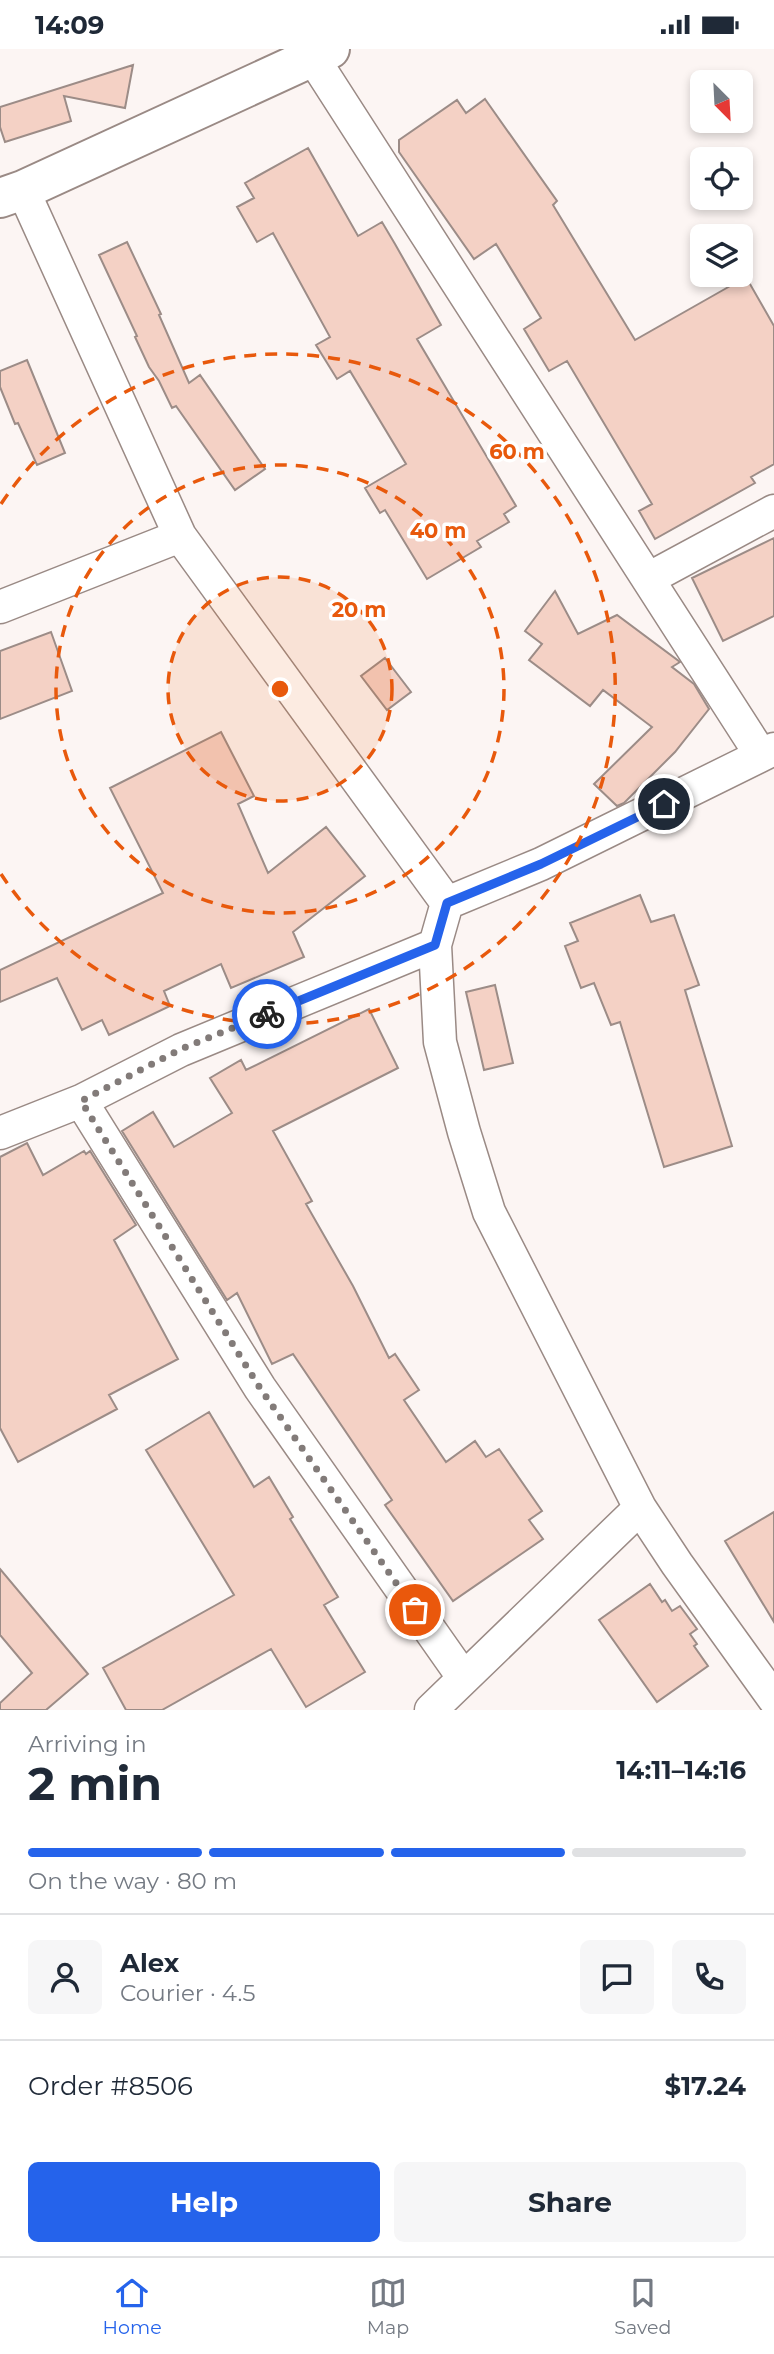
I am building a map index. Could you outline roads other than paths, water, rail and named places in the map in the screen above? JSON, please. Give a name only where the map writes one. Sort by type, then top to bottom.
[{"type":"street","points":[[321,53],[648,579],[768,752],[541,864],[447,903],[180,536],[11,194],[321,53]]},
{"type":"street","points":[[648,579],[774,511]]},
{"type":"street","points":[[0,607],[180,536]]},
{"type":"street","points":[[447,903],[435,945],[440,1042],[489,1212],[640,1508],[774,1699]]},
{"type":"street","points":[[0,1133],[81,1101],[181,1049],[435,945]]},
{"type":"street","points":[[81,1101],[260,1388],[463,1678]]},
{"type":"street","points":[[430,1710],[640,1508]]}]
